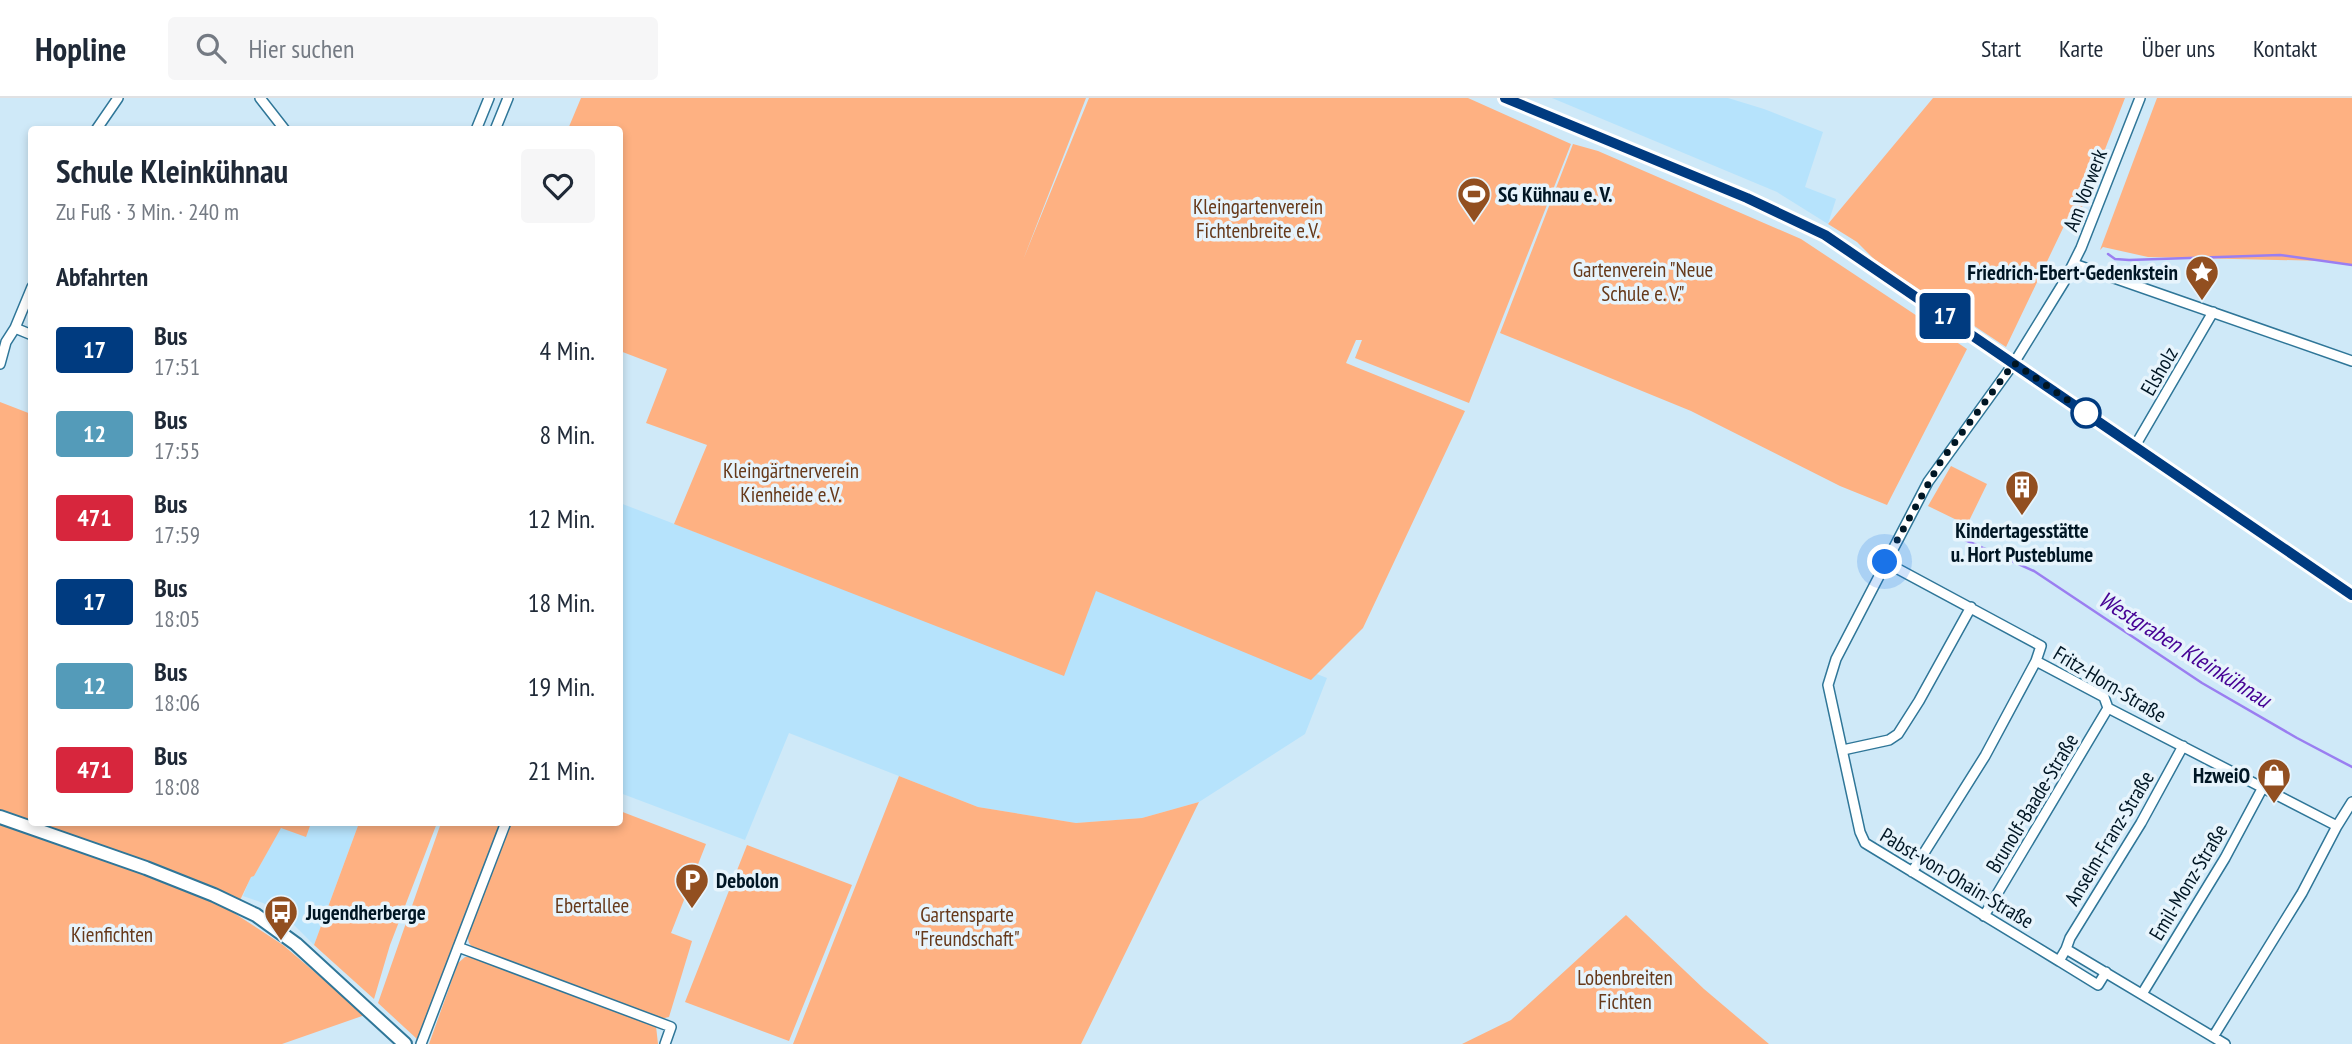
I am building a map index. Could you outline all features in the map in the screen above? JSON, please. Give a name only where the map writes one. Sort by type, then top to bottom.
[{"type":"street","points":[[99,126],[118,98]]},
{"type":"street","points":[[260,98],[282,126]]},
{"type":"street","points":[[478,126],[489,98]]},
{"type":"street","points":[[497,126],[509,98]]},
{"type":"street","points":[[1505,98],[1808,226],[1842,246],[2352,595]]},
{"type":"street","name":"Am Vorwerk","points":[[2014,363],[2074,264],[2140,98]]},
{"type":"street","points":[[2074,264],[2352,361]]},
{"type":"street","points":[[0,364],[3,339],[15,328],[28,297]]},
{"type":"street","name":"Elsholz","points":[[2134,446],[2213,312]]},
{"type":"street","points":[[15,328],[28,333]]},
{"type":"street","name":"Pabst-von-Ohain-Straße","points":[[2014,363],[1941,461],[1885,562],[1830,674],[1828,685],[1862,838],[1870,846],[2098,985],[2106,972]]},
{"type":"street","name":"Fritz-Horn-Straße","points":[[1885,562],[2041,646],[2036,661],[2104,697],[2108,708],[2337,826]]},
{"type":"street","points":[[1843,750],[1889,740],[1898,734],[1971,607]]},
{"type":"street","points":[[1913,872],[1985,756],[2036,661]]},
{"type":"street","name":"Brunolf-Baade-Straße","points":[[1984,916],[2108,708]]},
{"type":"street","name":"Anselm-Franz-Straße","points":[[2066,949],[2183,746]]},
{"type":"street","name":"Emil-Monz-Straße","points":[[2142,994],[2225,858],[2263,788]]},
{"type":"street","points":[[2213,1037],[2302,893],[2352,802]]},
{"type":"street","points":[[0,817],[145,868],[256,915],[296,944],[405,1044]]},
{"type":"street","points":[[422,1044],[504,826]]},
{"type":"street","points":[[458,947],[671,1027],[664,1044]]},
{"type":"street","points":[[2059,961],[2066,949],[2225,1044]]},
{"type":"shaded area","points":[[1552,98],[1728,98],[1823,132],[1805,187],[1836,199],[1828,224],[1777,192]]},
{"type":"shaded area","points":[[623,504],[1051,669],[1084,582],[1327,678],[1305,734],[1199,802],[1142,818],[1076,823],[978,807],[789,733],[745,840],[623,794]]},
{"type":"shaded area","points":[[310,826],[358,826],[314,945],[287,918],[263,903],[243,896],[251,876],[254,876],[281,827],[305,836]]},
{"type":"green space","points":[[581,98],[1086,98],[1023,260],[1089,98],[1468,98],[1571,144],[1469,403],[1355,358],[1362,340],[1356,340],[1346,363],[1465,411],[1363,628],[1311,680],[1096,591],[1064,676],[674,524],[707,445],[646,423],[667,369],[623,352],[623,126],[569,126]]},
{"type":"green space","points":[[1933,98],[2125,98],[2088,193],[2093,195],[2064,226],[2006,347],[1875,260],[1857,242],[1828,224]]},
{"type":"green space","points":[[2157,98],[2352,98],[2352,265],[2326,261],[2148,257],[2103,247],[2100,250]]},
{"type":"green space","name":"Gartenverein \"Neue Schule e. V.\"","points":[[1573,144],[1598,151],[1801,239],[1967,349],[1887,505],[1840,486],[1691,411],[1500,333]]},
{"type":"green space","name":"Kienfichten","points":[[0,402],[28,413],[28,826],[310,826],[306,837],[281,828],[251,877],[234,913],[283,945],[365,1015],[282,1044],[0,1044]]},
{"type":"green space","points":[[1951,466],[1987,484],[1967,525],[1928,506]]},
{"type":"green space","name":"Gartensparte \"Freundschaft\"","points":[[899,776],[978,807],[1076,823],[1142,818],[1199,802],[1081,1044],[793,1044]]},
{"type":"green space","name":"Ebertallee","points":[[623,812],[706,844],[671,933],[692,941],[669,1017],[660,1019],[474,949],[467,935],[510,826],[623,826]]},
{"type":"green space","points":[[358,826],[436,826],[390,945],[374,999],[314,945]]},
{"type":"green space","points":[[440,826],[499,826],[421,1035],[417,1039],[378,1003]]},
{"type":"green space","points":[[747,845],[852,885],[789,1041],[685,1002]]},
{"type":"green space","name":"Lobenbreiten Fichten","points":[[1626,915],[1704,989],[1769,1044],[1462,1044],[1511,1020]]},
{"type":"green space","points":[[465,957],[473,957],[656,1026],[658,1044],[429,1044],[458,963]]},
{"type":"waterway","points":[[2108,254],[2115,259],[2129,260],[2280,255],[2352,265]]},
{"type":"waterway","name":"Westgraben Kleinkühnau","points":[[1963,539],[2034,571],[2202,683],[2352,767]]},
{"type":"bus line","name":"17","points":[[1505,98],[1747,198],[1825,235],[2352,595]]},
{"type":"place","name":"SG Kühnau e. V.","points":[[1474,224]]},
{"type":"place","name":"Friedrich-Ebert-Gedenkstein","points":[[2202,302]]},
{"type":"place","name":"Kindertagesstätte u. Hort Pusteblume","points":[[2022,517]]},
{"type":"place","name":"HzweiO","points":[[2274,805]]},
{"type":"place","name":"Debolon","points":[[692,910]]},
{"type":"place","name":"Jugendherberge","points":[[281,942]]},
{"type":"route","points":[[1885,562],[1941,461],[2014,363],[2089,415],[2086,413]]},
{"type":"park label","name":"Kleingartenverein Fichtenbreite e.V.","points":[[1258,218]]},
{"type":"park label","name":"Kleingärtnerverein Kienheide e.V.","points":[[791,482]]}]
